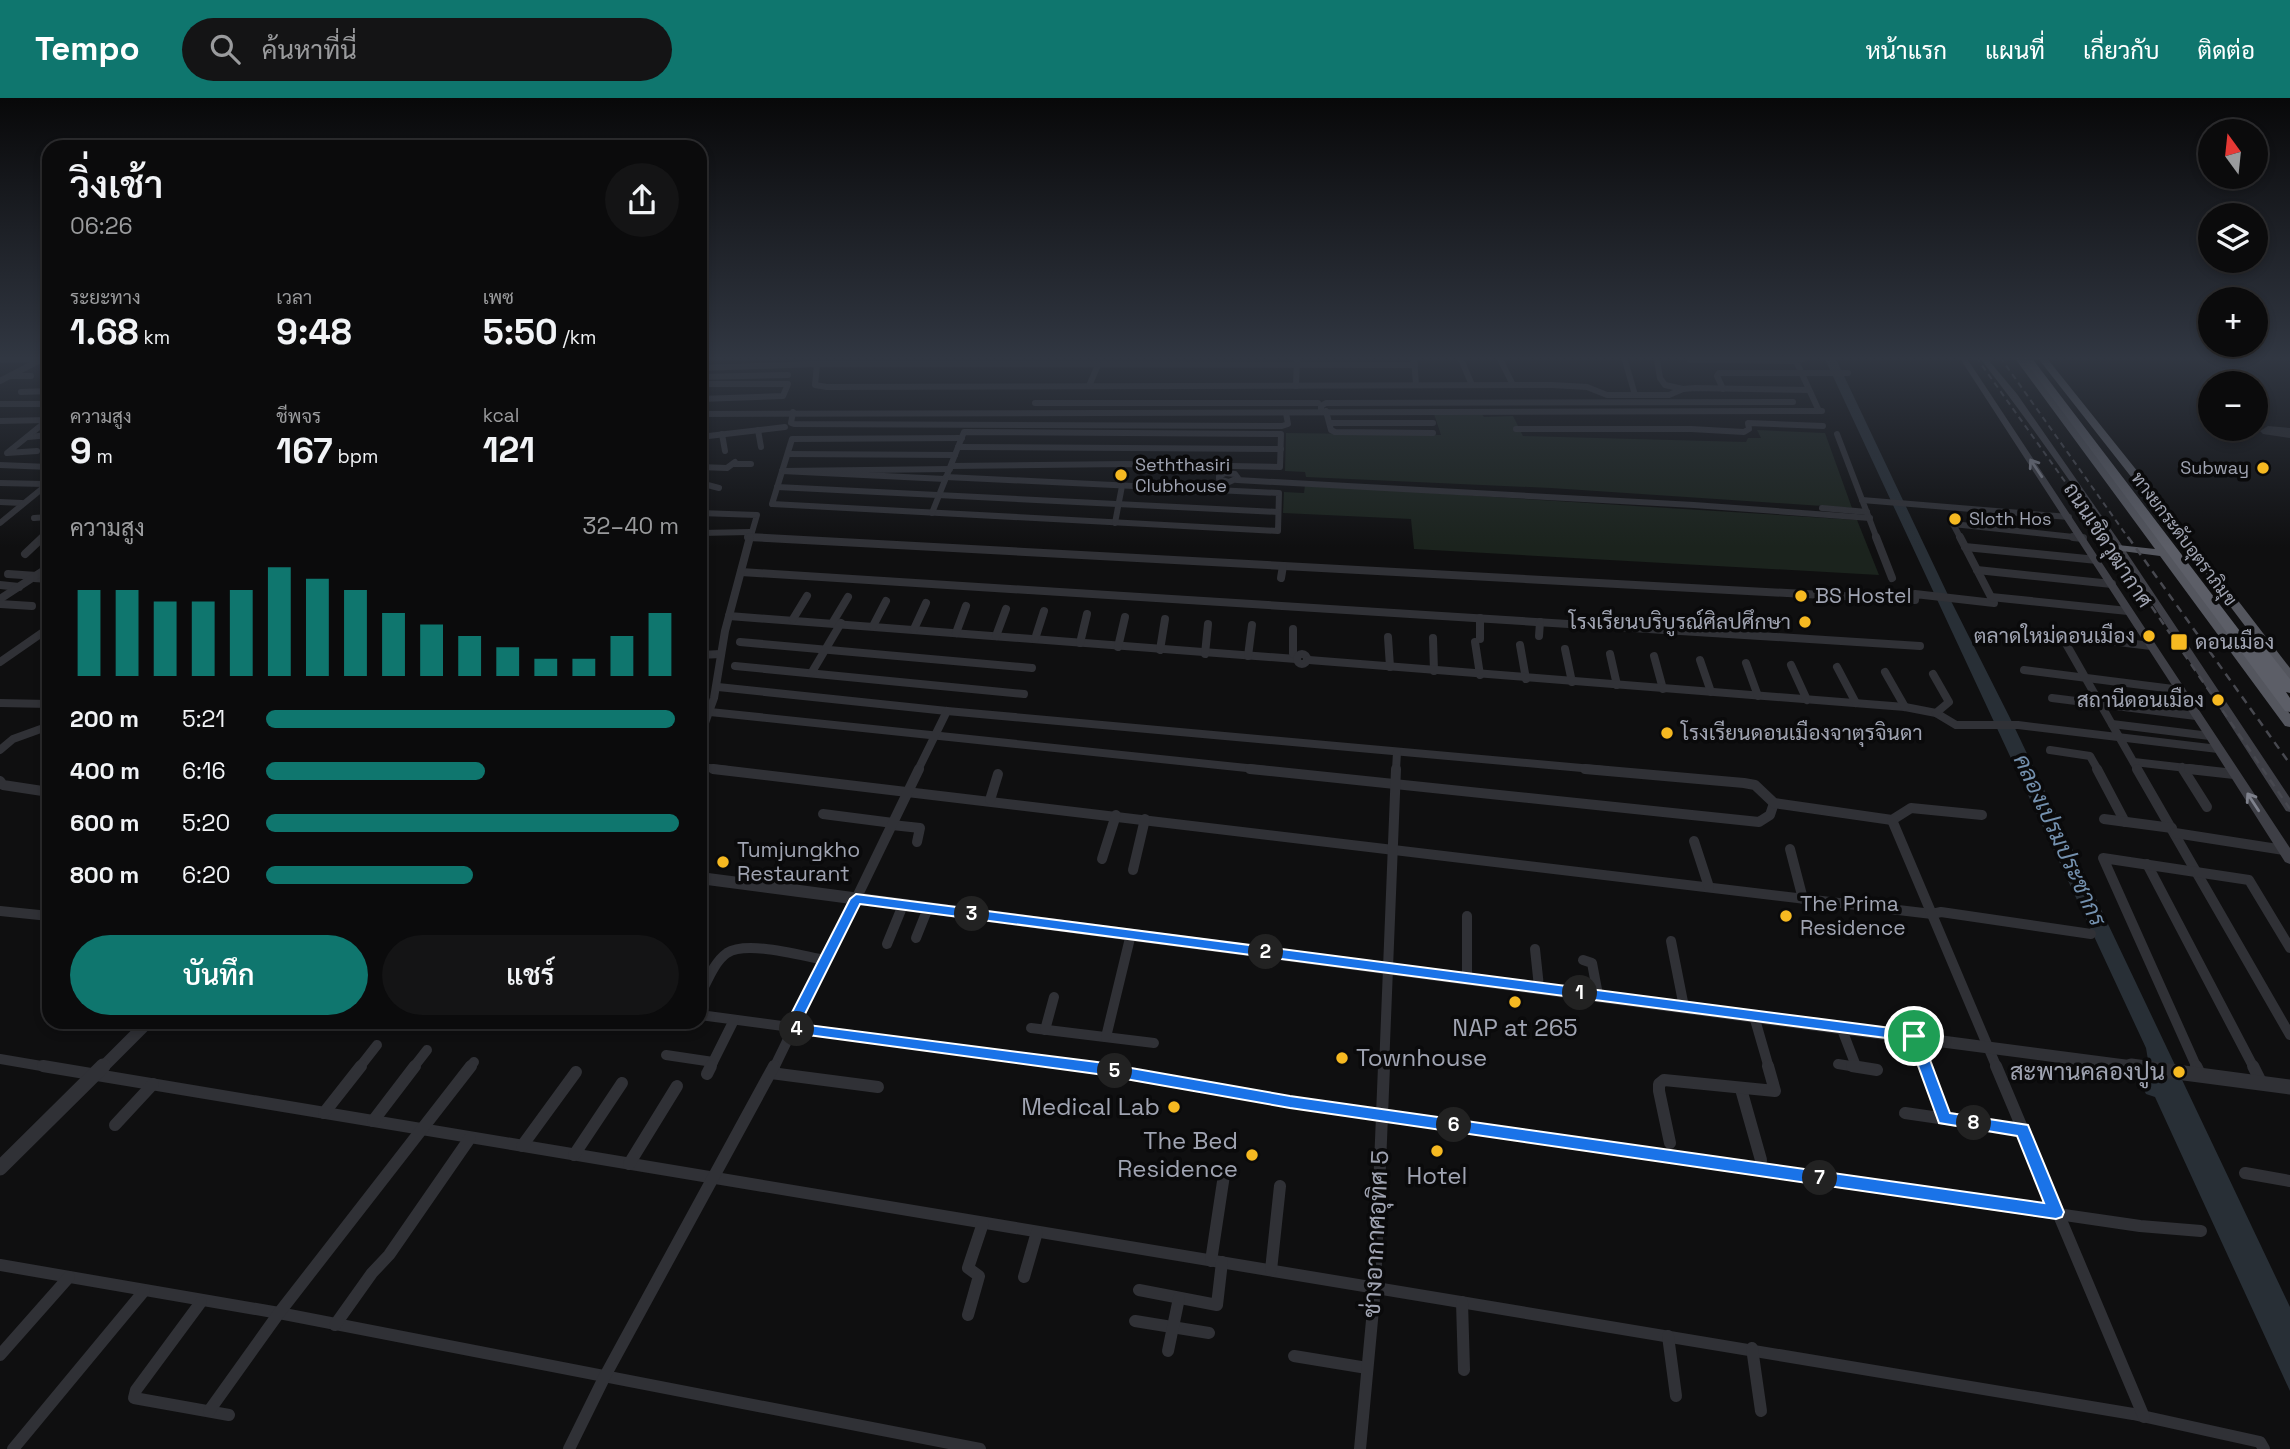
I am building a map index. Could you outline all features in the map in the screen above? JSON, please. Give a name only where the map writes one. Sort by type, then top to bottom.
[{"type":"highway","points":[[2065,420],[2290,723]]},
{"type":"highway","name":"ทางยกระดับอุตราภิมุข","points":[[2073,420],[2290,708]]},
{"type":"highway","name":"ทางยกระดับอุตราภิมุข","points":[[2083,420],[2290,690]]},
{"type":"highway","points":[[2091,420],[2290,677]]},
{"type":"highway","points":[[2115,543],[2157,542]]},
{"type":"highway","points":[[2115,543],[2165,553]]},
{"type":"main road","name":"ถนนเชิดวุฒากาศ","points":[[2007,420],[2287,855]]},
{"type":"main road","points":[[2027,420],[2115,543],[2290,808]]},
{"type":"street","points":[[0,421],[42,420]]},
{"type":"street","points":[[792,420],[794,424],[1282,426],[1288,424],[1287,420]]},
{"type":"street","points":[[1329,420],[1331,430],[1335,432],[1433,433]]},
{"type":"street","points":[[1382,420],[1386,432]]},
{"type":"street","points":[[1603,420],[1609,428]]},
{"type":"street","points":[[1516,429],[1609,428],[1744,432],[1749,429],[1746,420]]},
{"type":"street","points":[[1330,423],[1433,423]]},
{"type":"street","points":[[1748,423],[1824,426]]},
{"type":"street","points":[[37,451],[7,453],[42,425]]},
{"type":"street","points":[[707,436],[785,427]]},
{"type":"street","points":[[758,430],[761,447]]},
{"type":"street","points":[[1125,431],[1125,464]]},
{"type":"street","points":[[782,471],[950,467],[1125,464],[1229,470],[1280,467],[1281,434],[964,432],[950,467],[939,497],[932,513]]},
{"type":"street","points":[[722,434],[725,451]]},
{"type":"street","points":[[1836,434],[1892,578]]},
{"type":"street","points":[[27,437],[42,436]]},
{"type":"street","points":[[782,471],[1279,494],[1278,531],[772,505],[782,471],[788,454],[792,439],[962,438]]},
{"type":"street","points":[[788,454],[1124,446],[1282,449]]},
{"type":"street","points":[[707,464],[727,468],[734,463],[751,464]]},
{"type":"street","points":[[0,465],[42,467]]},
{"type":"street","points":[[1229,470],[1235,479]]},
{"type":"street","points":[[1229,470],[1218,478],[1545,494],[1868,515]]},
{"type":"street","points":[[1228,491],[1235,479]]},
{"type":"street","points":[[0,483],[42,483]]},
{"type":"street","points":[[707,485],[719,488]]},
{"type":"street","points":[[1115,523],[1122,486]]},
{"type":"street","points":[[1,522],[42,487]]},
{"type":"street","points":[[777,487],[1278,513]]},
{"type":"street","points":[[1862,500],[2069,517]]},
{"type":"street","points":[[0,502],[22,503]]},
{"type":"street","points":[[707,513],[754,513],[757,517],[749,535],[729,616],[718,687],[707,713]]},
{"type":"street","points":[[34,518],[42,517]]},
{"type":"street","points":[[707,533],[1245,560],[1283,566],[1915,600],[1915,594],[1994,603],[1954,524],[2083,538]]},
{"type":"street","points":[[25,554],[42,538]]},
{"type":"street","points":[[1965,547],[2097,561]]},
{"type":"street","points":[[1281,578],[1283,566]]},
{"type":"street","points":[[1977,570],[2112,584]]},
{"type":"street","points":[[0,602],[42,572]]},
{"type":"street","points":[[741,572],[1920,646]]},
{"type":"street","points":[[8,574],[42,578]]},
{"type":"street","points":[[0,585],[19,587]]},
{"type":"street","points":[[793,619],[807,596]]},
{"type":"street","points":[[812,672],[827,648],[848,597]]},
{"type":"street","points":[[1991,597],[2128,611]]},
{"type":"street","points":[[873,626],[886,601]]},
{"type":"street","points":[[0,602],[32,606]]},
{"type":"street","points":[[914,629],[926,603]]},
{"type":"street","points":[[956,633],[966,606]]},
{"type":"street","points":[[996,636],[1006,609]]},
{"type":"street","points":[[1035,639],[1044,611]]},
{"type":"street","points":[[1080,643],[1087,614]]},
{"type":"street","points":[[729,616],[837,622],[1205,654],[1296,658]]},
{"type":"street","points":[[1118,647],[1125,617]]},
{"type":"street","points":[[1480,618],[1477,640],[1480,675]]},
{"type":"street","points":[[1160,650],[1165,619]]},
{"type":"street","points":[[1539,636],[1540,622]]},
{"type":"street","points":[[1205,654],[1208,624]]},
{"type":"street","points":[[1248,656],[1252,625]]},
{"type":"street","points":[[1293,629],[1293,654],[1301,662],[1309,660],[1905,707],[1936,713],[1956,725],[2018,725],[2218,749]]},
{"type":"street","points":[[0,662],[42,633]]},
{"type":"street","points":[[2151,646],[2061,635],[2290,1035]]},
{"type":"street","points":[[1388,637],[1390,667]]},
{"type":"street","points":[[1433,638],[1434,671]]},
{"type":"street","points":[[740,642],[1032,668]]},
{"type":"street","points":[[1520,645],[1526,679]]},
{"type":"street","points":[[1565,649],[1572,682]]},
{"type":"street","points":[[707,655],[721,654]]},
{"type":"street","points":[[1610,654],[1617,685]]},
{"type":"street","points":[[1654,656],[1663,689]]},
{"type":"street","points":[[1700,660],[1712,692]]},
{"type":"street","points":[[1746,663],[1758,696]]},
{"type":"street","points":[[1791,665],[1807,700]]},
{"type":"street","points":[[735,666],[1024,694]]},
{"type":"street","points":[[1837,667],[1856,703]]},
{"type":"street","points":[[2024,670],[2181,690]]},
{"type":"street","points":[[1885,672],[1905,707]]},
{"type":"street","points":[[1933,674],[1949,702],[1936,713]]},
{"type":"street","points":[[718,687],[947,711],[1744,783],[1755,785],[1774,803],[1892,820],[1911,808],[1982,815]]},
{"type":"street","points":[[2052,698],[2196,716]]},
{"type":"street","points":[[0,704],[42,704]]},
{"type":"street","points":[[569,1449],[605,1376],[771,1073],[947,711]]},
{"type":"street","points":[[707,715],[936,735],[1759,822],[1770,815],[1774,803]]},
{"type":"street","points":[[2112,724],[2210,736]]},
{"type":"street","points":[[0,750],[13,739],[42,729]]},
{"type":"street","points":[[2050,750],[2090,756],[2125,822]]},
{"type":"street","name":"ช่างอากาศอุทิศ 5","points":[[1360,1449],[1375,1288],[1396,752]]},
{"type":"street","points":[[2134,762],[2234,774]]},
{"type":"street","points":[[707,768],[1803,899],[1932,914],[1941,912],[2091,934]]},
{"type":"street","points":[[2182,768],[2207,807]]},
{"type":"street","points":[[990,800],[998,774]]},
{"type":"street","points":[[0,781],[3,785],[42,791]]},
{"type":"street","points":[[822,814],[920,828],[917,842]]},
{"type":"street","points":[[1102,859],[1115,815]]},
{"type":"street","points":[[1133,870],[1145,819]]},
{"type":"street","points":[[2104,819],[2287,855]]},
{"type":"street","points":[[1892,820],[2144,1417]]},
{"type":"street","points":[[1694,841],[1709,887]]},
{"type":"street","points":[[1790,849],[1803,899]]},
{"type":"street","points":[[2200,1074],[2103,858],[2250,881],[2290,948]]},
{"type":"street","points":[[2147,864],[2261,1082]]},
{"type":"street","points":[[707,879],[1987,1045],[2290,1087]]},
{"type":"street","points":[[887,944],[903,905]]},
{"type":"street","points":[[916,938],[928,908]]},
{"type":"street","points":[[0,911],[42,915]]},
{"type":"street","points":[[1467,916],[1467,977]]},
{"type":"street","points":[[1107,1037],[1131,934]]},
{"type":"street","points":[[1671,941],[1684,1007]]},
{"type":"street","points":[[707,983],[724,955],[731,950],[746,948],[825,960]]},
{"type":"street","points":[[1535,949],[1539,987]]},
{"type":"street","points":[[1583,960],[1592,963],[1598,995]]},
{"type":"street","points":[[1045,1030],[1054,997]]},
{"type":"street","points":[[707,1015],[1097,1068],[1290,1102],[2140,1226],[2201,1231]]},
{"type":"street","points":[[1670,1143],[1659,1084],[1664,1080],[1775,1091],[1754,1016]]},
{"type":"street","points":[[707,1074],[734,1020]]},
{"type":"street","points":[[1841,1027],[1856,1066]]},
{"type":"street","points":[[1031,1028],[1154,1044]]},
{"type":"street","points":[[0,1168],[141,1029]]},
{"type":"street","points":[[1914,1036],[1944,1119]]},
{"type":"street","points":[[324,1113],[377,1045]]},
{"type":"street","points":[[373,1121],[427,1051]]},
{"type":"street","points":[[666,1055],[713,1062]]},
{"type":"street","points":[[0,1059],[98,1073],[419,1130],[1375,1288],[1752,1348],[2144,1417],[2260,1441],[2264,1449]]},
{"type":"street","points":[[209,1412],[279,1313],[474,1062]]},
{"type":"street","points":[[1838,1064],[1877,1070]]},
{"type":"street","points":[[522,1146],[576,1072]]},
{"type":"street","points":[[771,1073],[878,1087]]},
{"type":"street","points":[[574,1155],[622,1083]]},
{"type":"street","points":[[115,1125],[153,1084]]},
{"type":"street","points":[[629,1164],[677,1086]]},
{"type":"street","points":[[1741,1089],[1761,1160]]},
{"type":"street","points":[[1905,1113],[2022,1130]]},
{"type":"street","points":[[335,1325],[470,1138]]},
{"type":"street","points":[[2245,1173],[2290,1181]]},
{"type":"street","points":[[1139,1290],[1217,1305],[1217,1261],[1224,1175]]},
{"type":"street","points":[[1271,1270],[1280,1186]]},
{"type":"street","points":[[968,1315],[979,1276],[968,1268],[983,1223]]},
{"type":"street","points":[[1024,1277],[1037,1232]]},
{"type":"street","points":[[0,1265],[201,1302],[279,1313],[980,1449]]},
{"type":"street","points":[[0,1355],[69,1277]]},
{"type":"street","points":[[13,1449],[144,1291]]},
{"type":"street","points":[[1168,1351],[1179,1298]]},
{"type":"street","points":[[201,1302],[136,1390],[134,1398],[229,1415]]},
{"type":"street","points":[[1462,1302],[1464,1370]]},
{"type":"street","points":[[1135,1321],[1209,1333]]},
{"type":"street","points":[[1668,1336],[1676,1396]]},
{"type":"street","points":[[1752,1348],[1761,1411]]},
{"type":"street","points":[[1294,1356],[1367,1368]]},
{"type":"shaded area","points":[[1436,420],[1515,420],[1523,436],[1746,442],[1748,438],[1761,438],[1757,430],[1825,433],[1852,508],[1551,488],[1306,477],[1305,472],[1285,471],[1286,433],[1441,435]]},
{"type":"shaded area","points":[[1305,485],[1857,520],[1879,575],[1414,549],[1411,519],[1283,513],[1284,492],[1304,493]]},
{"type":"water","name":"คลองเปรมประชากร","points":[[1853,420],[1865,420],[2012,722],[2290,1307],[2290,1391],[2155,1097],[2146,1094],[2140,1082],[2156,1078],[2146,1048]]},
{"type":"taxiway","points":[[2268,431],[2290,433]]},
{"type":"railway","points":[[2021,420],[2106,539]]},
{"type":"railway","points":[[2045,420],[2129,539]]},
{"type":"railway","points":[[2104,537],[2290,809]]},
{"type":"railway","points":[[2128,537],[2290,764]]},
{"type":"place","name":"Subway","points":[[2263,468]]},
{"type":"place","name":"Seththasiri Clubhouse","points":[[1121,475]]},
{"type":"place","name":"Sloth Hos","points":[[1955,519]]},
{"type":"place","name":"BS Hostel","points":[[1801,596]]},
{"type":"place","name":"โรงเรียนบริบูรณ์ศิลปศึกษา","points":[[1805,622]]},
{"type":"place","name":"ตลาดใหม่ดอนเมือง","points":[[2149,636]]},
{"type":"place","name":"ดอนเมือง","points":[[2179,642]]},
{"type":"place","name":"สถานีดอนเมือง","points":[[2218,700]]},
{"type":"place","name":"โรงเรียนดอนเมืองจาตุรจินดา","points":[[1667,733]]},
{"type":"place","name":"Tumjungkho Restaurant","points":[[723,862]]},
{"type":"place","name":"The Prima Residence","points":[[1786,916]]},
{"type":"place","name":"NAP at 265","points":[[1515,1002]]},
{"type":"place","name":"Townhouse","points":[[1342,1058]]},
{"type":"place","name":"สะพานคลองปูน","points":[[2179,1072]]},
{"type":"place","name":"Medical Lab","points":[[1174,1107]]},
{"type":"place","name":"Hotel","points":[[1437,1151]]},
{"type":"place","name":"The Bed Residence","points":[[1252,1155]]},
{"type":"route","points":[[856,899],[1914,1036],[1944,1119],[2022,1130],[2056,1212],[1290,1102],[1097,1068],[791,1028],[856,899]]}]
